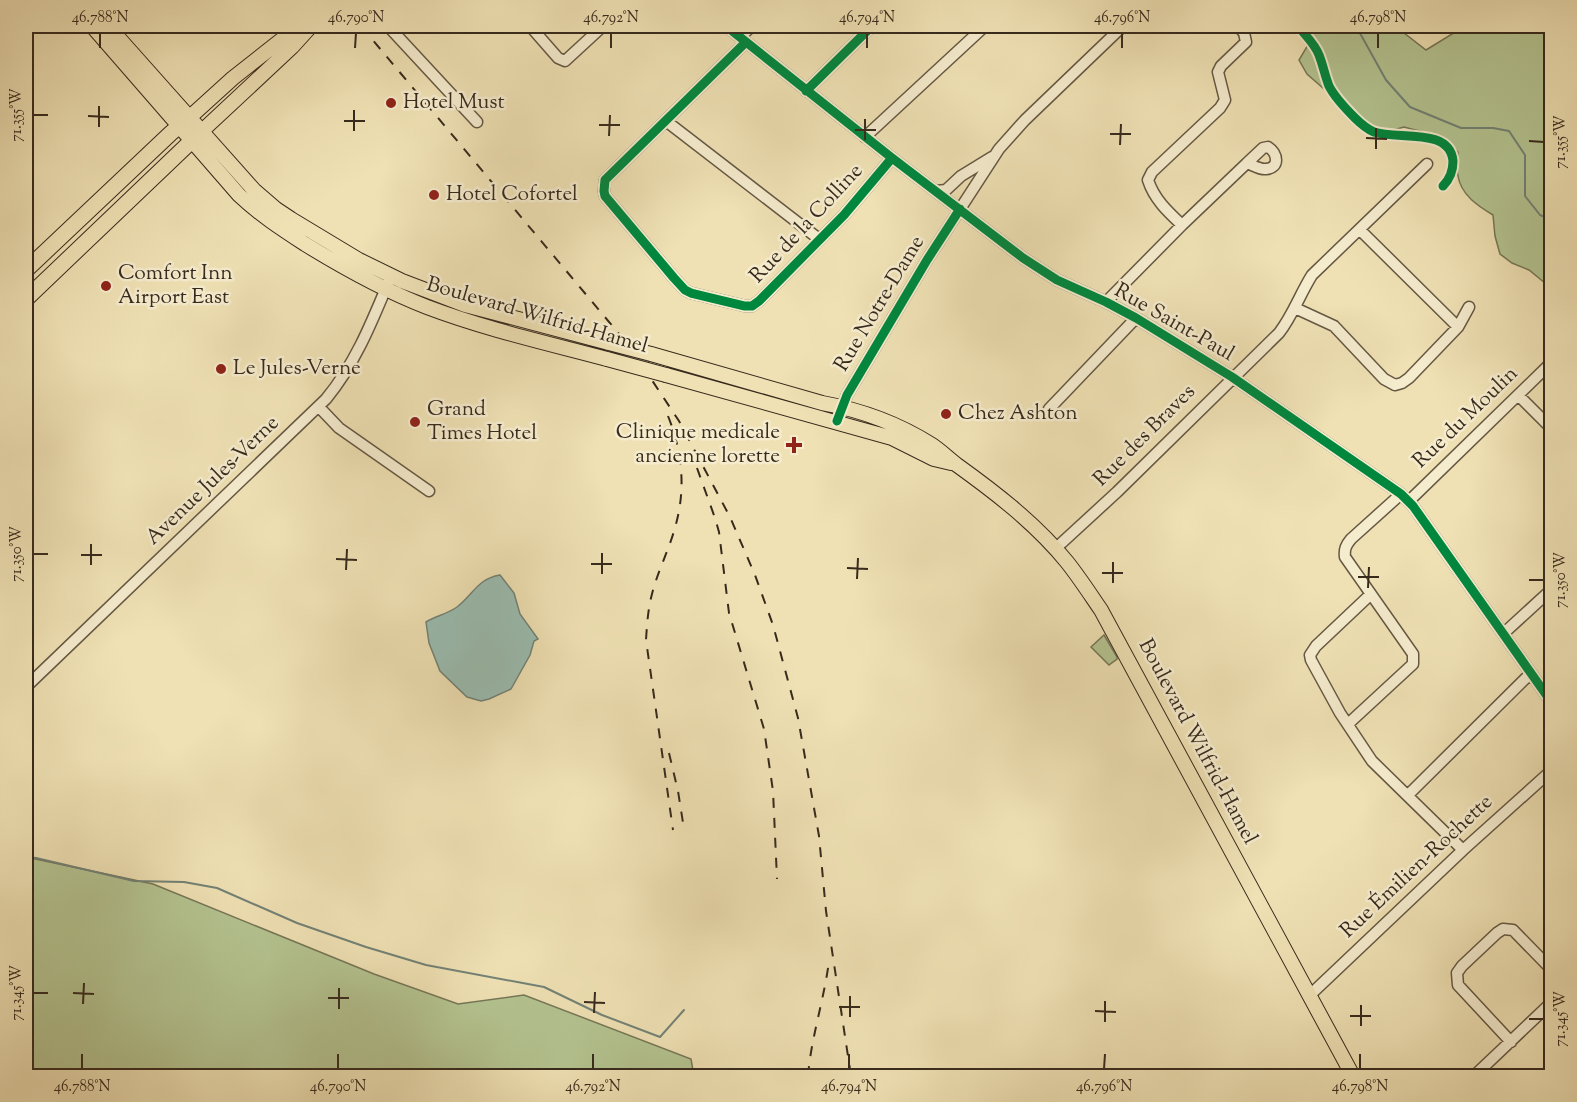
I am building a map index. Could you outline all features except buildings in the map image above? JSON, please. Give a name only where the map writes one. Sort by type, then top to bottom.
[{"type":"highway","points":[[26,270],[184,121]]},
{"type":"highway","points":[[26,299],[197,136]]},
{"type":"main road","name":"Boulevard Wilfrid-Hamel","points":[[92,26],[184,121]]},
{"type":"main road","name":"Boulevard Wilfrid-Hamel","points":[[108,26],[197,136],[239,195],[272,222],[338,265],[389,283],[465,305],[651,354],[842,407],[891,423],[934,446],[995,493],[1055,549],[1101,610],[1353,1077]]},
{"type":"main road","points":[[184,121],[233,78],[299,26]]},
{"type":"main road","points":[[197,136],[292,47],[311,26]]},
{"type":"main road","name":"Boulevard Wilfrid-Hamel","points":[[197,136],[276,209],[353,256],[389,283],[427,307],[467,321],[892,438],[934,459],[956,464]]},
{"type":"street","points":[[388,26],[477,122]]},
{"type":"street","points":[[530,26],[558,58],[565,61],[603,26]]},
{"type":"street","name":"Rue Saint-Paul","points":[[726,26],[806,91],[1023,258],[1057,280],[1136,318],[1232,377],[1405,498],[1504,633],[1551,703]]},
{"type":"street","name":"Rue de la Colline","points":[[752,26],[743,40],[666,121],[605,180],[605,196],[686,290],[752,306],[844,214],[892,158]]},
{"type":"street","points":[[806,91],[872,26]]},
{"type":"street","points":[[865,137],[985,26]]},
{"type":"street","name":"Rue Notre-Dame","points":[[837,422],[847,395],[927,260],[995,156],[1025,120],[1123,26]]},
{"type":"street","points":[[1182,225],[1168,212],[1151,189],[1148,180],[1152,172],[1220,108],[1225,100],[1218,72],[1221,66],[1246,42],[1244,33],[1238,26]]},
{"type":"street","points":[[666,121],[819,239]]},
{"type":"street","points":[[936,191],[946,190],[961,176],[995,156]]},
{"type":"street","points":[[1106,303],[1182,225],[1247,163]]},
{"type":"street","name":"Rue des Braves","points":[[1055,549],[1117,492],[1279,333],[1288,321],[1312,275],[1427,164]]},
{"type":"street","points":[[1360,230],[1458,327]]},
{"type":"street","name":"Avenue Jules-Verne","points":[[26,687],[330,394],[352,361],[389,283]]},
{"type":"street","points":[[1295,308],[1334,326],[1384,379],[1395,385],[1409,378],[1458,327],[1469,307]]},
{"type":"street","points":[[1049,409],[1136,318]]},
{"type":"street","name":"Rue du Moulin","points":[[1348,724],[1413,664],[1413,654],[1345,557],[1346,545],[1405,498],[1551,362]]},
{"type":"street","points":[[1518,395],[1551,429]]},
{"type":"street","points":[[318,407],[339,428],[429,491]]},
{"type":"street","points":[[1504,633],[1551,589]]},
{"type":"street","points":[[1370,595],[1316,646],[1310,655],[1311,660],[1340,713],[1372,761],[1463,850]]},
{"type":"street","points":[[1408,795],[1531,673]]},
{"type":"street","name":"Rue Émilien-Rochette","points":[[1310,995],[1551,770]]},
{"type":"street","points":[[1511,1042],[1458,985],[1459,969],[1497,933],[1508,928],[1513,930],[1551,970]]},
{"type":"street","points":[[1474,1077],[1551,1002]]},
{"type":"green space","points":[[1313,26],[1395,26],[1426,50],[1465,26],[1551,26],[1551,288],[1529,270],[1512,263],[1500,254],[1493,215],[1466,194],[1457,173],[1458,152],[1442,137],[1404,127],[1372,136],[1307,74],[1299,60],[1308,45]]},
{"type":"green space","points":[[1104,635],[1117,657],[1109,665],[1091,647]]},
{"type":"green space","points":[[26,857],[153,884],[374,974],[458,1004],[524,995],[691,1059],[694,1076],[26,1076]]},
{"type":"water","points":[[500,575],[514,593],[520,614],[538,639],[534,641],[530,655],[511,689],[481,701],[467,697],[440,671],[429,643],[426,622],[457,607],[481,583]]},
{"type":"waterway","points":[[1356,26],[1386,80],[1410,107],[1461,128],[1493,128],[1509,131],[1525,155],[1525,196],[1540,215],[1552,220]]},
{"type":"waterway","points":[[26,857],[134,881],[184,882],[217,888],[297,923],[366,947],[426,965],[544,987],[602,1015],[660,1037],[684,1010]]},
{"type":"railway","points":[[361,26],[630,347],[679,421],[730,517],[773,625],[798,718],[819,836],[826,911],[851,1076]]},
{"type":"railway","points":[[668,416],[677,442],[681,469],[681,496],[673,533],[652,594],[646,640],[673,830]]},
{"type":"railway","points":[[697,468],[719,532],[729,613],[764,729],[773,791],[777,879]]},
{"type":"railway","points":[[669,753],[684,829]]},
{"type":"railway","points":[[808,1076],[829,961]]},
{"type":"cycle path","points":[[726,26],[892,158],[1023,258],[1057,280],[1136,318],[1232,377],[1401,494],[1413,506],[1552,703]]},
{"type":"cycle path","points":[[806,91],[872,26]]},
{"type":"cycle path","points":[[1298,26],[1317,51],[1331,90],[1361,124],[1374,132],[1433,139],[1443,143],[1450,150],[1453,161],[1452,169],[1443,186]]},
{"type":"cycle path","points":[[746,42],[605,180],[605,196],[685,290],[752,306],[844,215],[892,158]]},
{"type":"cycle path","points":[[837,421],[847,395],[960,209]]},
{"type":"place","name":"Hotel Must","points":[[391,103]]},
{"type":"place","name":"Hotel Cofortel","points":[[434,195]]},
{"type":"place","name":"Comfort Inn Airport East","points":[[106,286]]},
{"type":"place","name":"Le Jules-Verne","points":[[221,369]]},
{"type":"place","name":"Chez Ashton","points":[[946,414]]},
{"type":"place","name":"Grand Times Hotel","points":[[415,422]]},
{"type":"place","name":"Clinique medicale ancienne lorette","points":[[794,445]]}]
